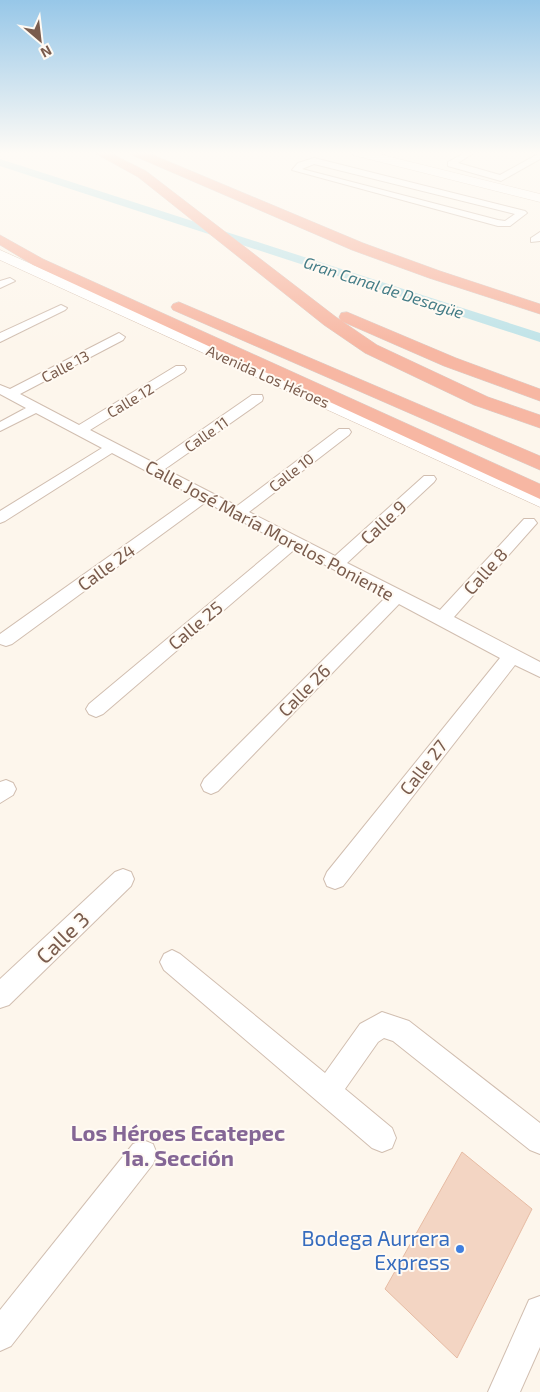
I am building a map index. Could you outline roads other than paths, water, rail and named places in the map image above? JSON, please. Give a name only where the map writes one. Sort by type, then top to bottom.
[{"type":"highway","points":[[199,217],[330,321],[371,349],[481,401],[540,422]]},
{"type":"highway","points":[[287,217],[332,237],[428,272],[540,309]]},
{"type":"highway","points":[[298,294],[433,355],[540,395]]},
{"type":"highway","points":[[165,301],[540,464]]},
{"type":"highway","points":[[371,349],[385,367],[444,411],[484,432],[540,456]]},
{"type":"main road","name":"Avenida Los Héroes","points":[[1,252],[539,497]]},
{"type":"street","points":[[479,217],[507,224],[518,217]]},
{"type":"street","points":[[0,338],[61,308]]},
{"type":"street","name":"Calle 13","points":[[5,392],[119,337]]},
{"type":"street","name":"Calle 12","points":[[80,430],[180,369]]},
{"type":"street","name":"Calle José María Morelos Poniente","points":[[5,392],[540,670]]},
{"type":"street","name":"Calle 11","points":[[154,470],[257,398]]},
{"type":"street","points":[[0,427],[36,408]]},
{"type":"street","name":"Calle 10","points":[[238,513],[344,432]]},
{"type":"street","points":[[0,518],[112,447]]},
{"type":"street","name":"Calle 9","points":[[336,564],[429,479]]},
{"type":"street","name":"Calle 24","points":[[6,639],[205,496]]},
{"type":"street","name":"Calle 8","points":[[442,619],[529,523]]},
{"type":"street","name":"Calle 25","points":[[96,709],[293,542]]},
{"type":"street","name":"Calle 26","points":[[211,785],[397,596]]},
{"type":"street","name":"Calle 27","points":[[335,879],[512,656]]},
{"type":"street","name":"Calle 3","points":[[0,996],[123,879]]},
{"type":"street","points":[[172,962],[382,1138]]},
{"type":"street","points":[[326,1092],[369,1033],[382,1025],[400,1030],[540,1140]]},
{"type":"street","points":[[0,1335],[143,1154]]},
{"type":"street","points":[[504,1392],[539,1316]]},
{"type":"waterway","name":"Gran Canal de Desagüe","points":[[169,217],[540,338]]},
{"type":"place","name":"Bodega Aurrera Express","points":[[460,1249]]},
{"type":"district","name":"Los Héroes Ecatepec 1a. Sección","points":[[178,1144]]}]
